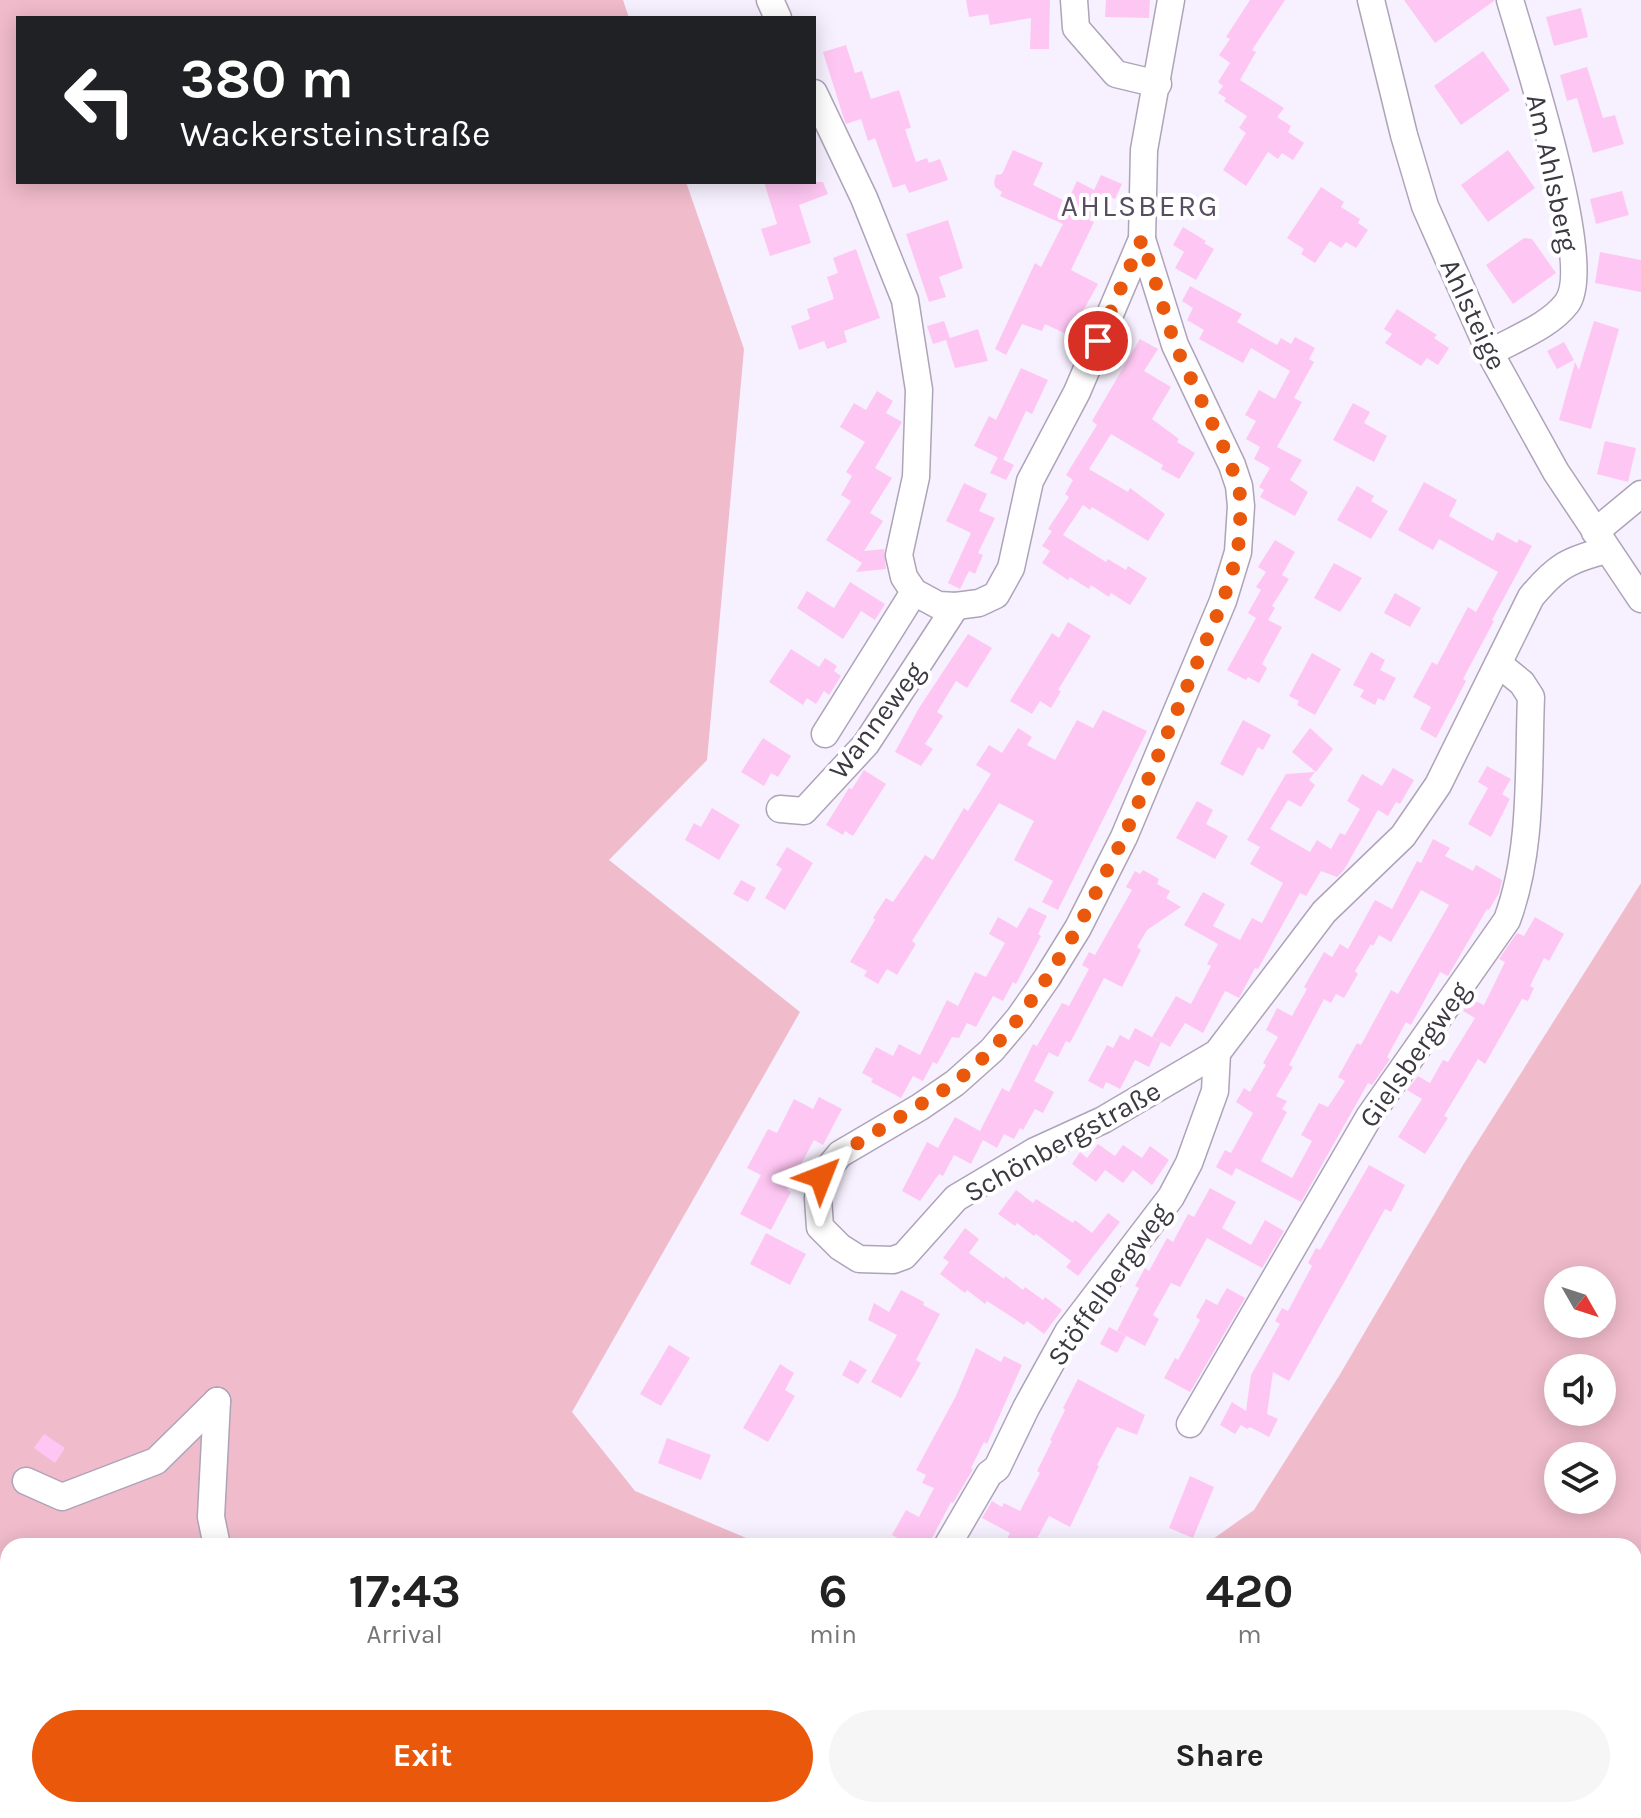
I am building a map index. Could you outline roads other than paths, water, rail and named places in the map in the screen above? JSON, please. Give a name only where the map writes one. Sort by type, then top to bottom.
[{"type":"street","points":[[1074,0],[1076,28],[1116,74],[1158,84]]},
{"type":"street","name":"Schönbergstraße","points":[[1171,0],[1144,150],[1142,239],[1175,345],[1239,486],[1238,552],[1223,601],[1124,837],[1078,928],[1019,1018],[992,1050],[955,1083],[840,1154],[821,1177],[818,1198],[820,1227],[840,1247],[859,1259],[893,1260],[904,1256],[956,1198],[1035,1151],[1103,1120],[1217,1053],[1324,912],[1403,836],[1438,785],[1531,597],[1551,574],[1601,541]]},
{"type":"street","name":"Ahlsteige","points":[[1371,0],[1425,206],[1490,353],[1556,472],[1641,599]]},
{"type":"street","name":"Am Ahlsberg","points":[[1490,353],[1556,315],[1569,301],[1574,285],[1572,246],[1559,175],[1510,0]]},
{"type":"street","points":[[816,97],[864,198],[905,300],[919,390],[916,477],[899,555],[904,577],[914,592],[938,605],[979,603],[996,595],[1011,568],[1030,481],[1077,392],[1142,239]]},
{"type":"street","points":[[1601,541],[1641,494]]},
{"type":"street","points":[[825,734],[914,592]]},
{"type":"street","name":"Wanneweg","points":[[780,809],[804,811],[866,744],[956,606]]},
{"type":"street","name":"Gielsbergweg","points":[[1190,1424],[1369,1117],[1507,920],[1523,864],[1531,697],[1522,683],[1500,665]]},
{"type":"street","name":"Stöffelbergweg","points":[[952,1538],[989,1474],[997,1468],[1068,1332],[1171,1197],[1189,1163],[1215,1091],[1217,1053]]},
{"type":"street","points":[[26,1481],[62,1497],[156,1461],[217,1401],[211,1517],[215,1538]]},
{"type":"district","name":"AHLSBERG","points":[[1140,206]]}]
